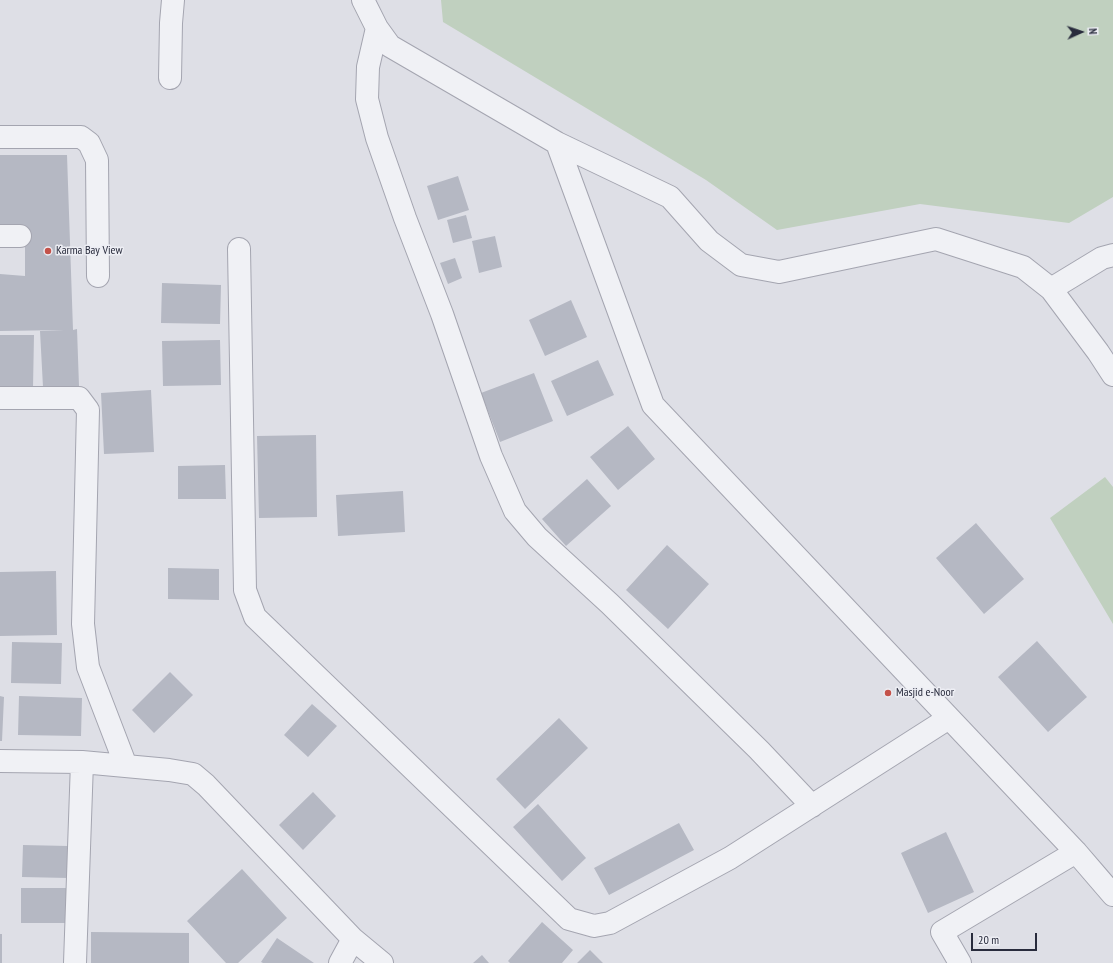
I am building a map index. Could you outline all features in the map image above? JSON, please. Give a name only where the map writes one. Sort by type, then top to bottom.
[{"type":"street","points":[[170,78],[171,23],[174,0]]},
{"type":"street","points":[[362,0],[377,28],[390,46],[557,143],[670,197],[709,241],[742,265],[779,272],[936,239],[1023,267],[1051,289],[1098,352],[1113,375]]},
{"type":"street","points":[[377,28],[368,67],[367,99],[377,138],[405,218],[442,314],[491,456],[515,511],[537,537],[610,604],[759,750],[812,806]]},
{"type":"street","points":[[0,137],[81,137],[89,143],[97,160],[98,276]]},
{"type":"street","points":[[557,143],[653,405],[1076,852],[1113,894]]},
{"type":"street","points":[[239,249],[245,590],[255,617],[569,919],[581,924],[594,926],[610,923],[730,858],[949,718]]},
{"type":"street","points":[[1051,289],[1102,258],[1113,255]]},
{"type":"street","points":[[0,398],[80,398],[88,410],[82,624],[88,667],[126,766]]},
{"type":"street","points":[[0,761],[82,762],[169,770],[193,774],[354,939],[382,963]]},
{"type":"street","points":[[75,963],[82,762]]},
{"type":"street","points":[[960,963],[942,932],[1076,852]]},
{"type":"street","points":[[340,963],[354,939]]},
{"type":"green space","points":[[441,0],[1113,0],[1113,197],[1069,223],[920,204],[777,230],[706,180],[443,22]]},
{"type":"green space","points":[[1105,477],[1113,487],[1113,624],[1050,518]]},
{"type":"building","name":"Karma Bay View","points":[[0,155],[67,155],[73,330],[77,329],[79,386],[43,387],[40,331],[64,330],[0,331],[0,274],[25,276],[25,229],[0,228]]},
{"type":"building","points":[[458,176],[469,210],[438,220],[427,186]]},
{"type":"building","points":[[466,215],[472,238],[453,243],[447,220]]},
{"type":"building","points":[[495,236],[502,267],[479,273],[472,241]]},
{"type":"building","points":[[455,258],[462,278],[448,284],[440,263]]},
{"type":"building","points":[[162,283],[221,285],[220,324],[161,323]]},
{"type":"building","points":[[571,300],[587,337],[545,356],[529,320]]},
{"type":"building","points":[[0,335],[34,335],[33,388],[0,388]]},
{"type":"building","points":[[220,340],[221,385],[163,386],[162,341]]},
{"type":"building","points":[[598,360],[614,395],[567,416],[551,381]]},
{"type":"building","points":[[534,373],[553,421],[500,442],[481,393]]},
{"type":"building","points":[[151,390],[154,452],[104,454],[101,393]]},
{"type":"building","points":[[628,426],[655,459],[618,490],[590,457]]},
{"type":"building","points":[[316,435],[317,517],[259,518],[257,436]]},
{"type":"building","points":[[225,465],[226,499],[178,499],[178,466]]},
{"type":"building","points":[[587,479],[611,506],[566,546],[542,519]]},
{"type":"building","points":[[403,491],[405,532],[338,536],[336,495]]},
{"type":"building","points":[[976,523],[1024,579],[984,614],[936,558]]},
{"type":"building","points":[[667,545],[709,584],[668,629],[626,590]]},
{"type":"building","points":[[168,568],[219,569],[219,600],[168,599]]},
{"type":"building","points":[[56,571],[57,635],[0,636],[0,572]]},
{"type":"building","points":[[1037,641],[1087,697],[1048,732],[998,677]]},
{"type":"building","points":[[12,642],[62,643],[61,684],[11,683]]},
{"type":"building","points":[[170,672],[193,695],[154,733],[132,710]]},
{"type":"building","points":[[0,696],[4,697],[2,741],[0,741]]},
{"type":"building","points":[[19,696],[82,698],[81,736],[18,735]]},
{"type":"building","points":[[312,704],[337,726],[308,757],[284,735]]},
{"type":"building","points":[[559,718],[588,748],[525,809],[496,779]]},
{"type":"building","points":[[313,792],[336,816],[303,850],[279,825]]},
{"type":"building","points":[[538,804],[586,858],[562,881],[513,827]]},
{"type":"building","points":[[679,823],[694,850],[609,895],[594,868]]},
{"type":"building","points":[[946,832],[974,892],[928,913],[901,853]]},
{"type":"building","points":[[23,845],[68,846],[68,878],[22,877]]},
{"type":"building","points":[[242,869],[287,918],[238,963],[226,963],[187,921]]},
{"type":"building","points":[[21,888],[70,888],[70,923],[21,923]]},
{"type":"building","points":[[542,922],[573,950],[562,963],[510,963],[508,961]]},
{"type":"building","points":[[91,932],[189,933],[189,963],[91,963]]},
{"type":"building","points":[[0,934],[2,934],[2,963],[0,963]]},
{"type":"building","points":[[277,938],[314,963],[261,962]]},
{"type":"building","points":[[590,950],[603,963],[577,963]]},
{"type":"building","points":[[482,955],[489,963],[473,963]]},
{"type":"place","name":"Karma Bay View","points":[[48,251]]},
{"type":"place","name":"Masjid e-Noor","points":[[888,693]]}]
